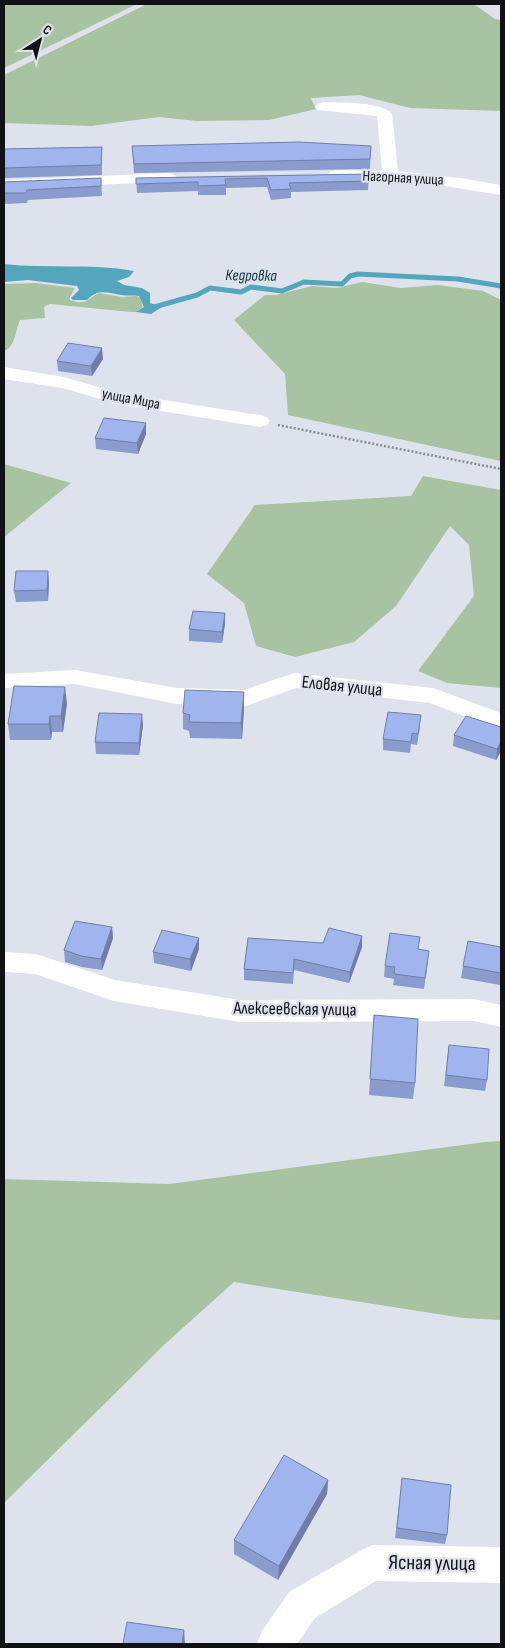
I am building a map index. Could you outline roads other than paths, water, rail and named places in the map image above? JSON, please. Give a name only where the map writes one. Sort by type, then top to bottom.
[{"type":"street","points":[[323,107],[376,110],[384,114],[391,176]]},
{"type":"street","name":"Нагорная улица","points":[[320,176],[391,176],[438,179],[501,190]]},
{"type":"street","points":[[4,185],[181,178]]},
{"type":"street","name":"улица Мира","points":[[4,373],[64,382],[117,398],[260,422]]},
{"type":"street","name":"Еловая улица","points":[[4,681],[75,677],[177,696],[246,698],[294,680],[433,696],[501,722]]},
{"type":"street","name":"Алексеевская улица","points":[[4,962],[36,964],[114,990],[240,1011],[474,1010],[501,1016]]},
{"type":"street","name":"Ясная улица","points":[[274,1644],[302,1605],[372,1562],[501,1565]]},
{"type":"water","points":[[4,264],[101,267],[134,271],[129,277],[117,281],[124,285],[142,288],[150,293],[150,303],[162,307],[151,314],[136,312],[144,307],[139,296],[103,292],[91,296],[87,300],[73,300],[71,298],[79,290],[77,286],[28,280],[4,282]]},
{"type":"waterway","name":"Кедровка","points":[[154,307],[197,295],[210,288],[241,292],[251,287],[282,291],[304,282],[342,284],[350,276],[358,274]]},
{"type":"waterway","name":"Кедровка","points":[[358,274],[363,274]]},
{"type":"waterway","name":"Кедровка","points":[[358,274],[458,279],[501,286]]}]
